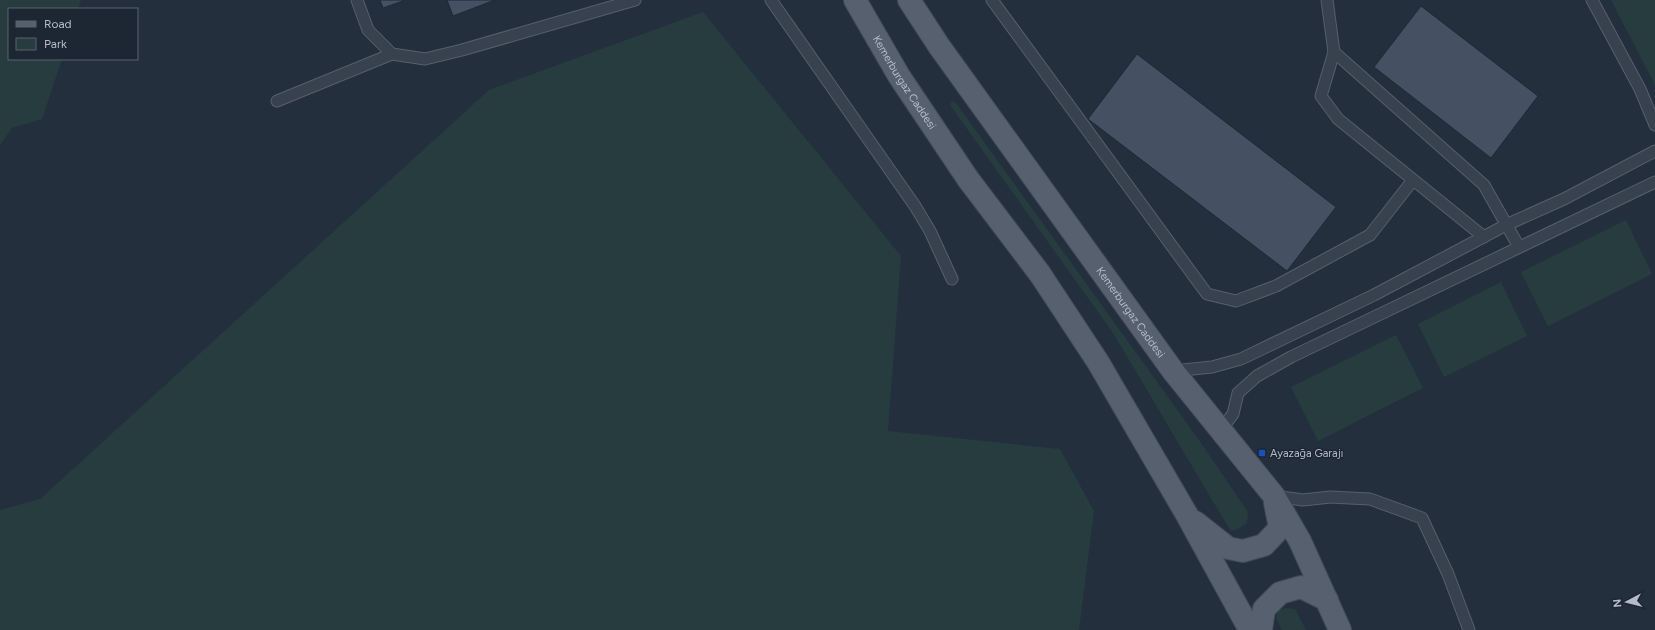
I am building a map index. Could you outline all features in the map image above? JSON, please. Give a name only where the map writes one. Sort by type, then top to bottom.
[{"type":"main road","name":"Kemerburgaz Caddesi","points":[[855,0],[899,76],[964,173],[1040,274],[1098,362],[1187,515],[1250,630]]},
{"type":"main road","name":"Kemerburgaz Caddesi","points":[[909,0],[939,46],[1173,371],[1274,496],[1300,541],[1340,630]]},
{"type":"main road","points":[[1187,515],[1228,548],[1242,551],[1264,545],[1280,528],[1274,496]]},
{"type":"main road","points":[[1261,630],[1264,609],[1280,593],[1301,587],[1327,600]]},
{"type":"lane","points":[[357,0],[368,30],[392,54]]},
{"type":"lane","points":[[277,101],[392,54],[425,59],[462,50],[635,0]]},
{"type":"lane","points":[[771,0],[915,206],[930,231],[952,280]]},
{"type":"lane","points":[[992,0],[1207,294],[1236,301],[1276,286],[1350,246],[1370,234],[1413,180]]},
{"type":"lane","points":[[1327,0],[1334,52],[1320,96],[1338,119],[1484,237]]},
{"type":"lane","points":[[1592,0],[1640,89],[1655,124]]},
{"type":"lane","points":[[1334,52],[1484,186],[1519,247]]},
{"type":"lane","points":[[1173,371],[1212,367],[1241,359],[1374,295],[1506,225],[1564,199],[1655,151]]},
{"type":"lane","points":[[1220,431],[1233,414],[1238,393],[1257,376],[1291,357],[1655,182]]},
{"type":"lane","points":[[1274,496],[1303,500],[1330,497],[1370,499],[1422,518],[1448,574],[1469,630]]},
{"type":"green space","points":[[0,0],[81,0],[78,8],[8,8],[8,60],[62,60],[42,119],[12,128],[0,145]]},
{"type":"green space","points":[[1611,0],[1655,0],[1655,85]]},
{"type":"green space","points":[[703,12],[901,256],[888,431],[1060,449],[1094,511],[1079,630],[0,630],[0,510],[40,499],[489,90]]},
{"type":"green space","points":[[952,101],[956,103],[1199,440],[1246,509],[1248,513],[1247,523],[1238,529],[1231,531],[1113,333],[950,105]]},
{"type":"green space","points":[[1626,220],[1652,274],[1548,326],[1521,272]]},
{"type":"green space","points":[[1501,282],[1527,336],[1444,377],[1418,324]]},
{"type":"green space","points":[[1396,335],[1423,388],[1318,441],[1291,387]]},
{"type":"green space","points":[[1286,608],[1295,609],[1306,630],[1282,630],[1276,618],[1279,610]]},
{"type":"building","points":[[380,0],[403,0],[403,1],[383,8]]},
{"type":"building","points":[[447,0],[495,0],[453,16]]},
{"type":"building","points":[[1421,6],[1538,96],[1491,158],[1374,67]]},
{"type":"building","points":[[1137,54],[1336,207],[1287,271],[1088,119]]},
{"type":"place","name":"Ayazağa Garajı","points":[[1262,453]]}]
